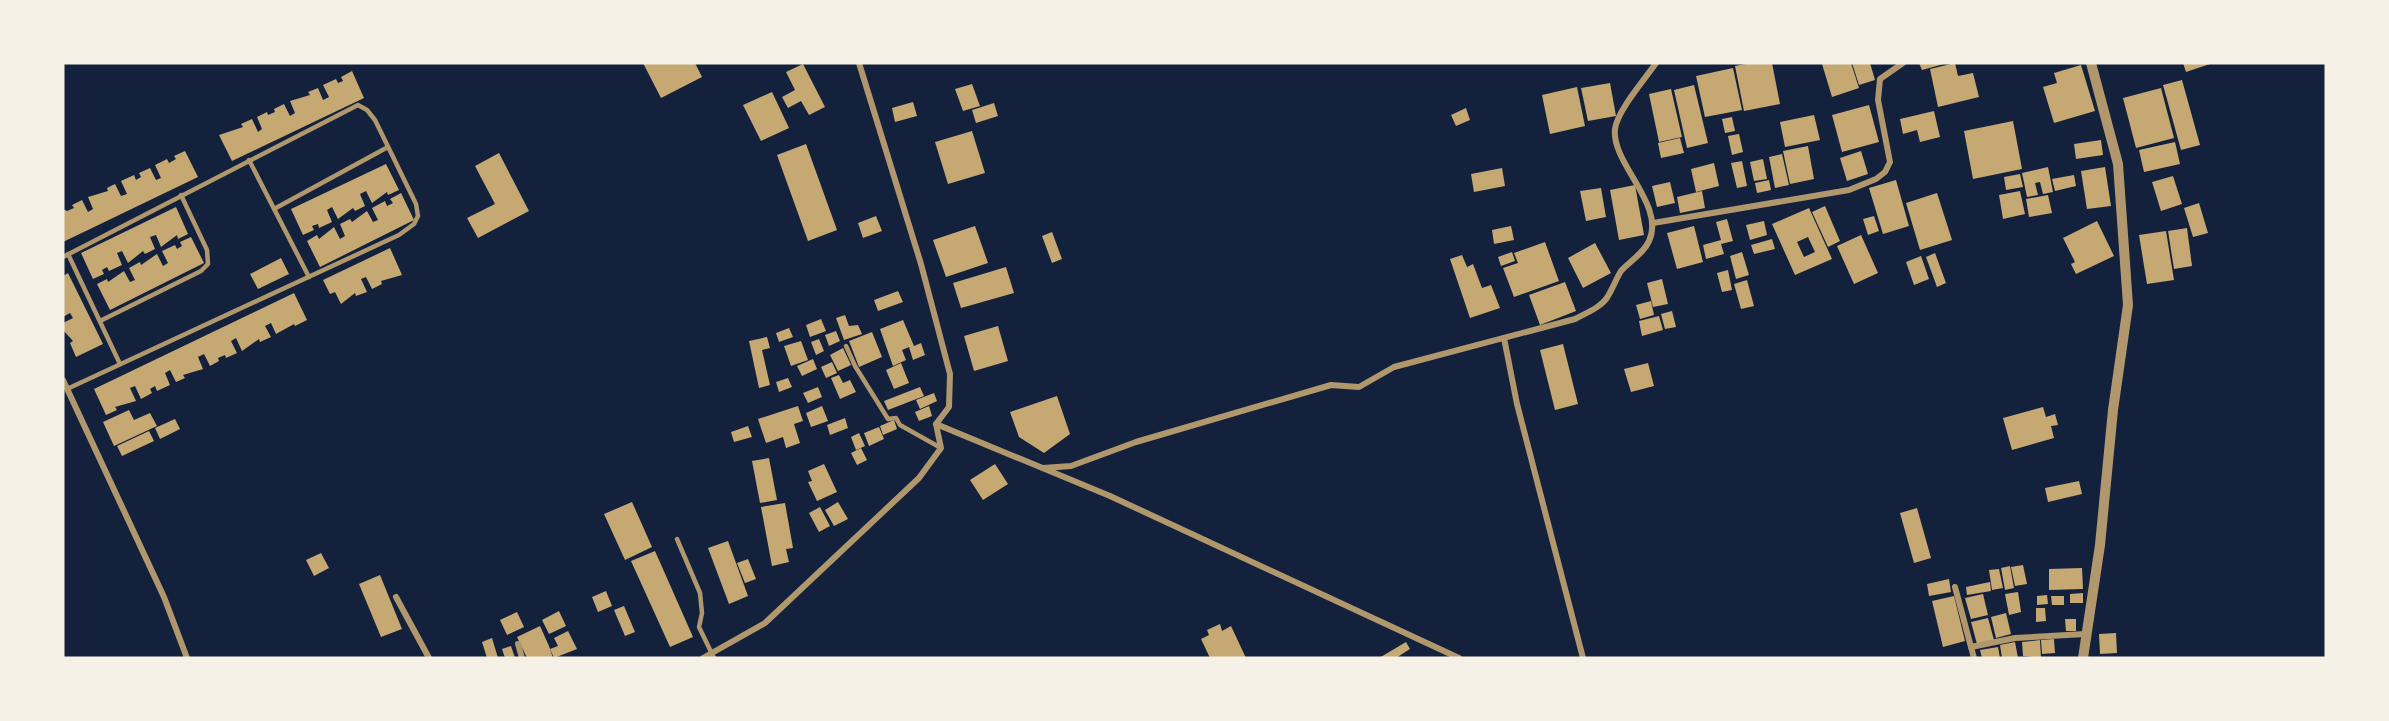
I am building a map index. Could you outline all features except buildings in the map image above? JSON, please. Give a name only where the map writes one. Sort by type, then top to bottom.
[{"type":"street","points":[[858,63],[921,264],[950,374],[949,407],[936,424]]},
{"type":"street","points":[[1043,468],[1071,466],[1136,442],[1331,385],[1359,387],[1394,367],[1575,319],[1599,305],[1608,297],[1621,272],[1649,242],[1653,223],[1650,212],[1617,143],[1615,129],[1620,115],[1656,63]]},
{"type":"street","points":[[1653,223],[1849,189],[1876,179],[1885,172],[1890,162],[1878,100],[1880,80],[1903,63]]},
{"type":"street","points":[[2083,658],[2100,545],[2113,410],[2128,304],[2118,164],[2091,63]]},
{"type":"street","points":[[1504,338],[1515,393],[1583,658]]},
{"type":"street","points":[[63,380],[164,597],[187,658]]},
{"type":"street","points":[[703,658],[713,656],[765,623],[919,478],[942,448],[936,424]]},
{"type":"street","points":[[936,424],[1121,501],[1459,658]]},
{"type":"street","points":[[1955,587],[1974,658]]},
{"type":"street","points":[[396,597],[429,658]]},
{"type":"street","points":[[1971,647],[2015,638],[2085,634]]},
{"type":"street","points":[[518,644],[522,658]]},
{"type":"lane","points":[[67,389],[399,235],[414,224],[418,216],[416,204],[375,120],[367,110],[358,105],[66,255],[120,364]]},
{"type":"lane","points":[[274,208],[388,147]]},
{"type":"lane","points":[[249,160],[309,277]]},
{"type":"lane","points":[[100,321],[201,271],[208,264],[207,250],[181,195]]},
{"type":"lane","points":[[846,346],[855,366],[888,419],[896,418],[900,425],[942,448]]},
{"type":"lane","points":[[677,539],[700,593],[702,613],[699,627],[713,656]]}]
